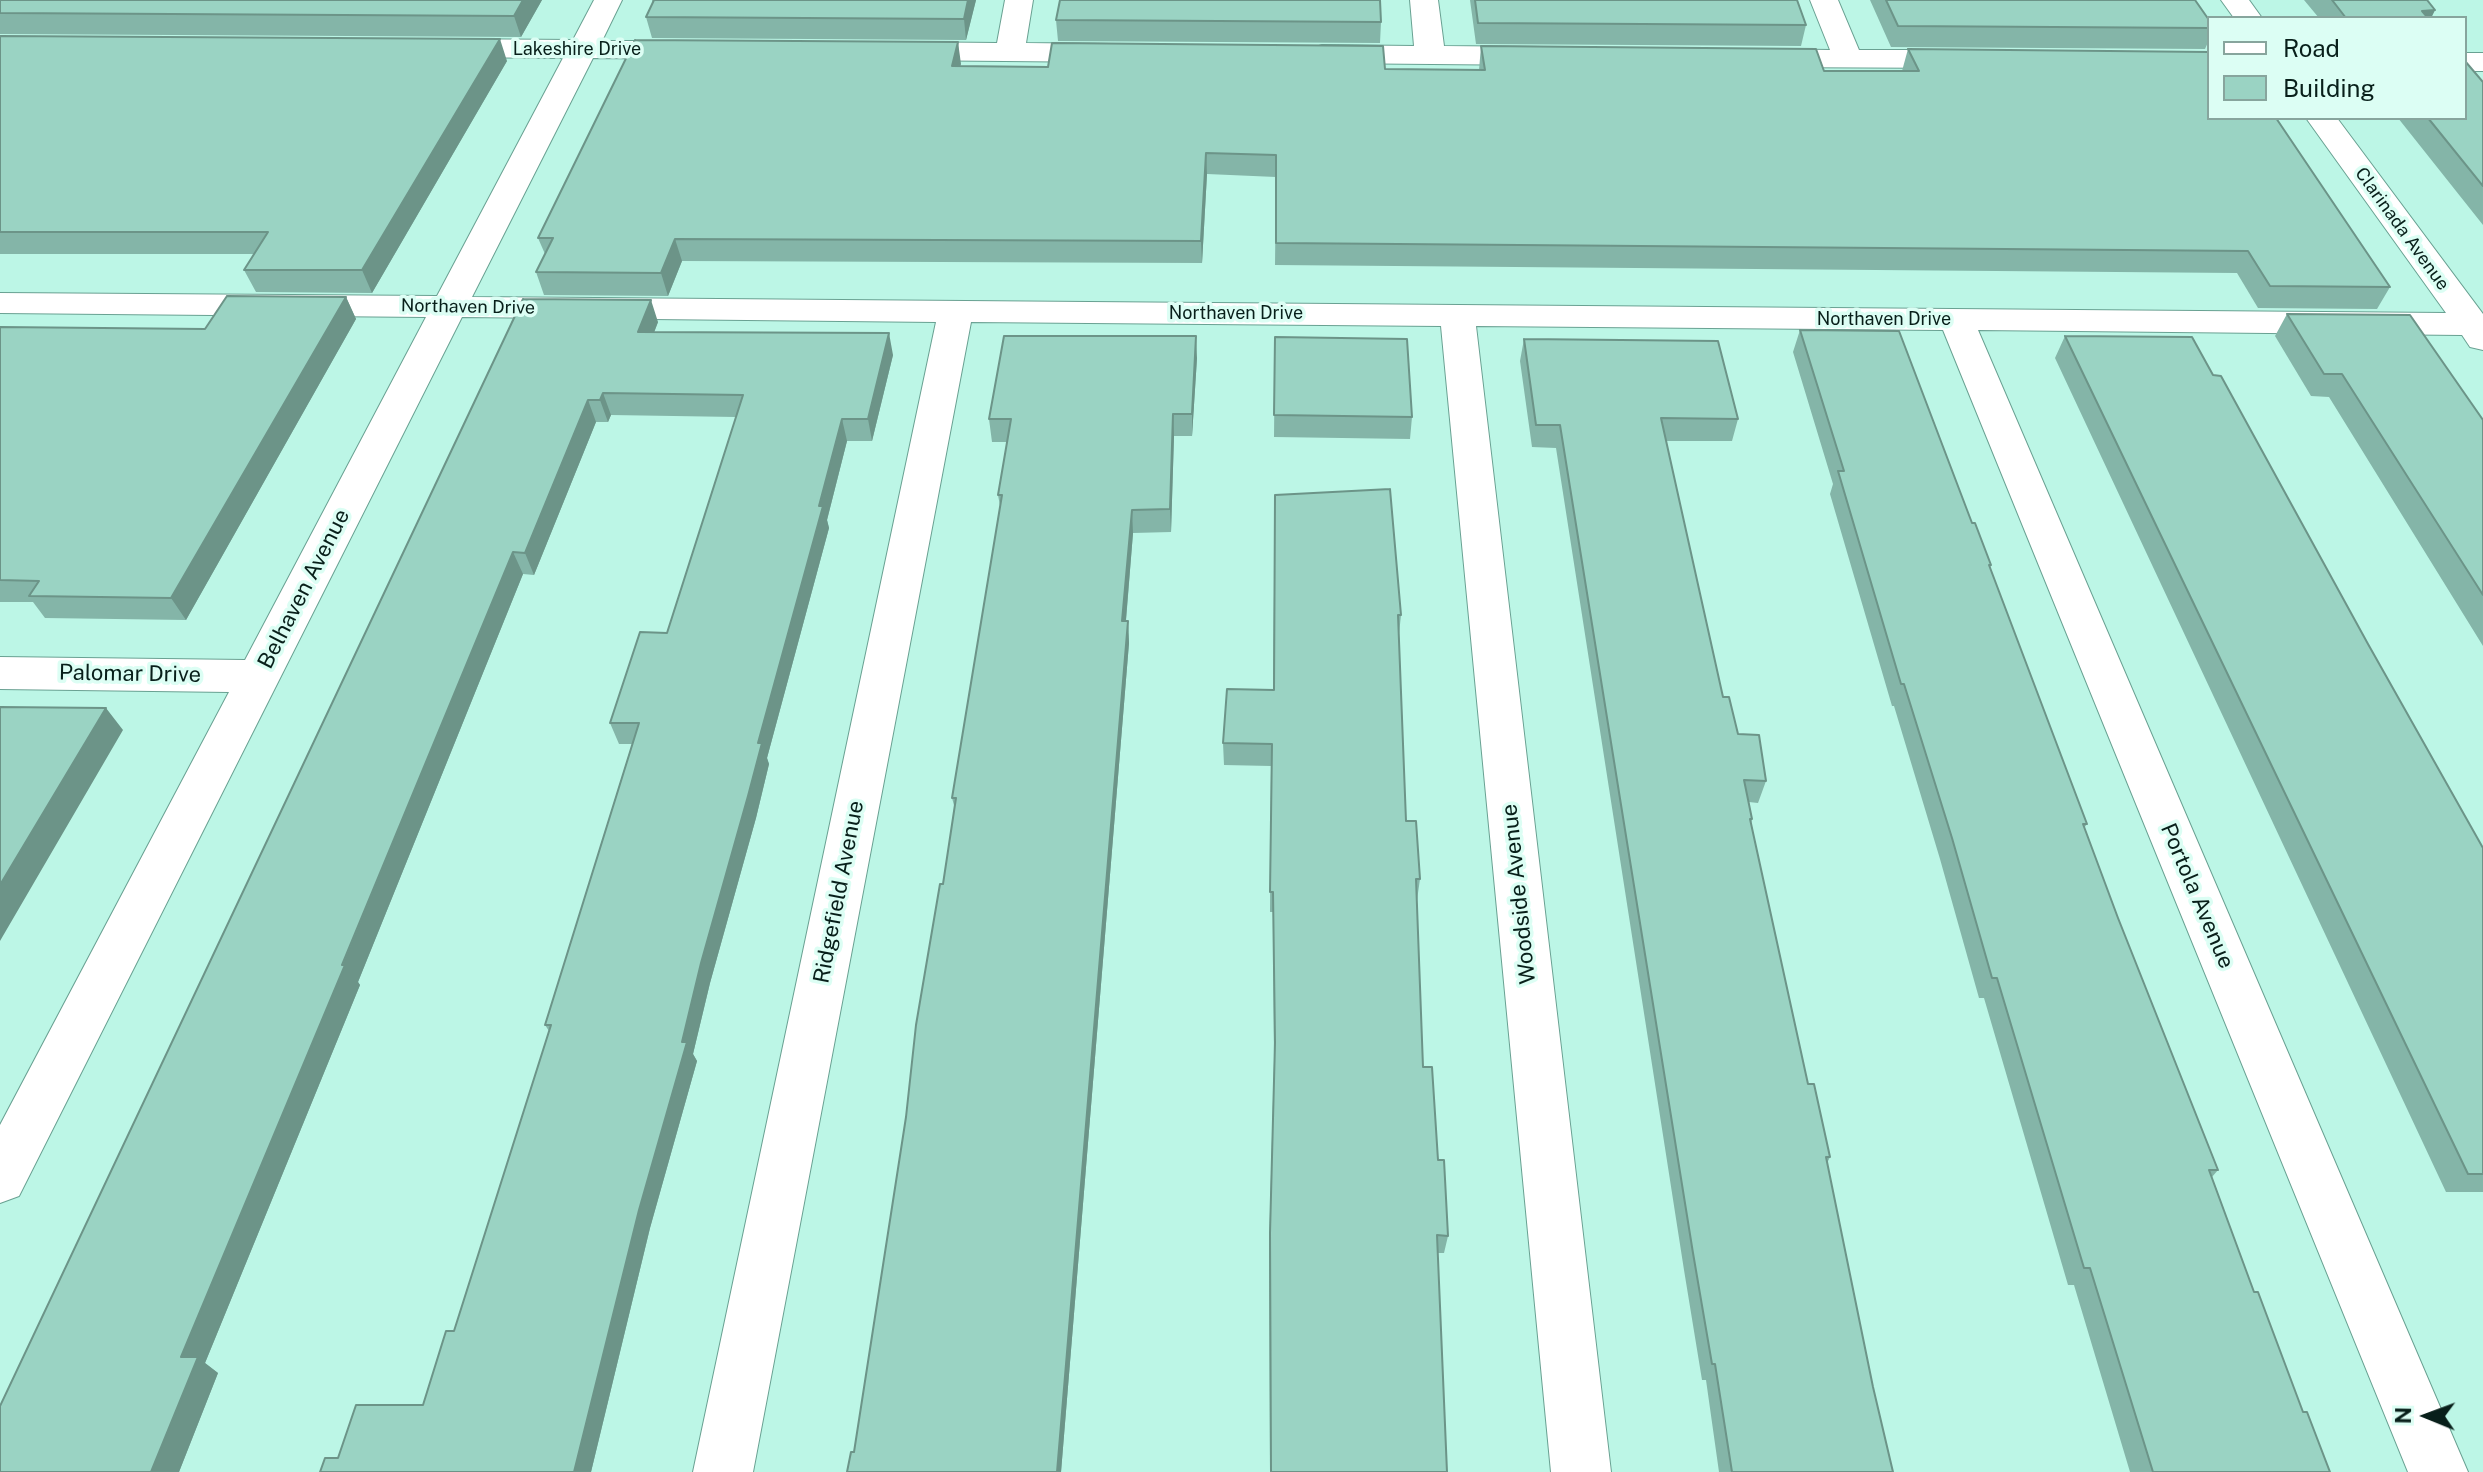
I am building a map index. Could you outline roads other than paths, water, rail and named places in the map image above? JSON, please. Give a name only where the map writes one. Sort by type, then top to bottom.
[{"type":"street","name":"Belhaven Avenue","points":[[0,1178],[608,0]]},
{"type":"street","points":[[1010,52],[1019,0]]},
{"type":"street","points":[[1424,0],[1430,55]]},
{"type":"street","points":[[1824,0],[1848,58]]},
{"type":"street","name":"Lakeshire Drive","points":[[409,48],[725,50]]},
{"type":"street","points":[[867,51],[1134,53]]},
{"type":"street","points":[[1290,54],[1569,56]]},
{"type":"street","points":[[1724,58],[1989,59]]},
{"type":"street","name":"Clarinada Avenue","points":[[2322,120],[2477,332]]},
{"type":"street","name":"Northaven Drive","points":[[0,303],[1956,320],[2477,332]]},
{"type":"street","name":"Ridgefield Avenue","points":[[723,1472],[956,311]]},
{"type":"street","name":"Woodside Avenue","points":[[1457,315],[1581,1472]]},
{"type":"street","name":"Portola Avenue","points":[[1956,320],[2438,1472]]},
{"type":"street","name":"Palomar Drive","points":[[0,673],[259,676]]}]
